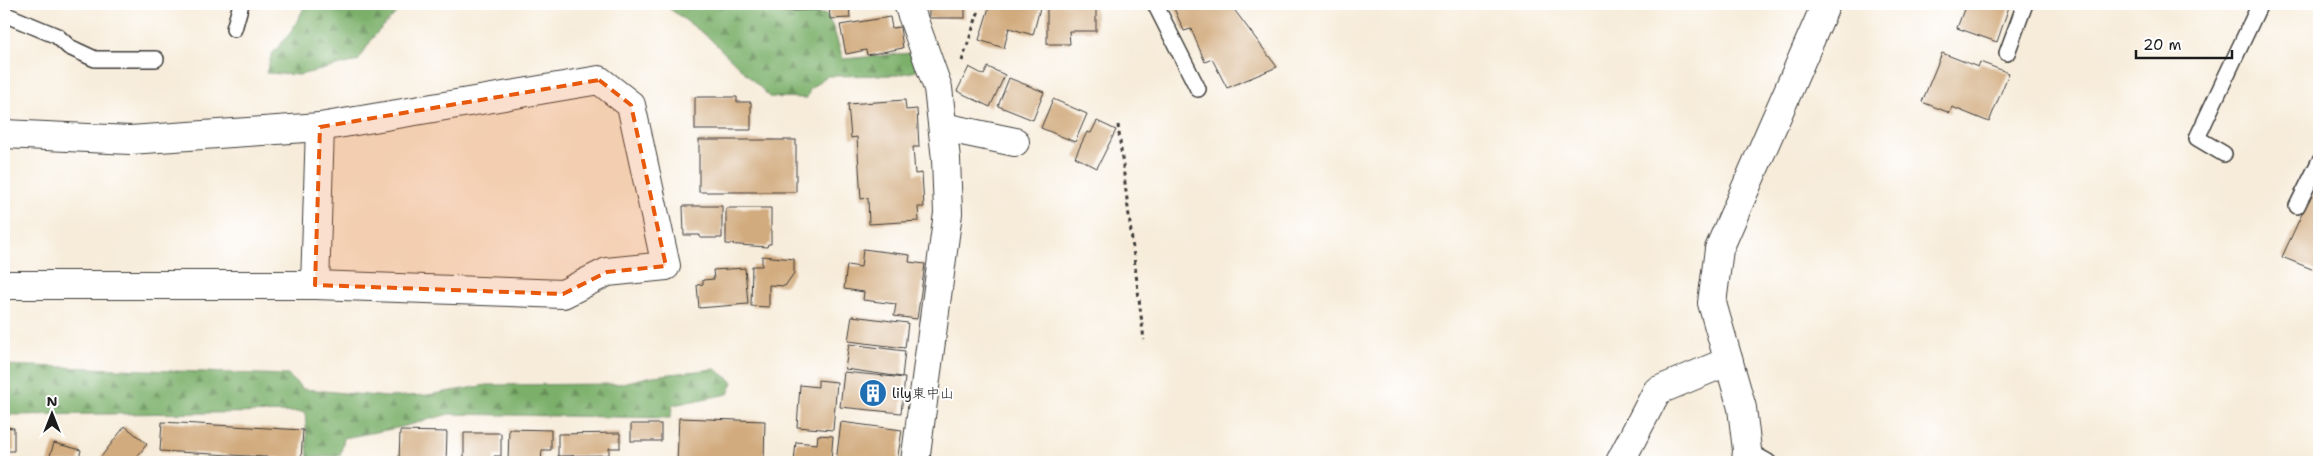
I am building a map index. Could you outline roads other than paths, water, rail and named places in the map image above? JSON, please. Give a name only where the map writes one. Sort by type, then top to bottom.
[{"type":"street","points":[[908,4],[938,88],[943,127],[948,213],[915,462]]},
{"type":"street","points":[[1754,458],[1712,303],[1719,249],[1826,4]]},
{"type":"street","points":[[4,134],[130,140],[320,127],[599,80],[631,105],[666,266],[607,272],[563,294],[316,285],[4,285]]},
{"type":"street","points":[[316,285],[320,127]]},
{"type":"street","points":[[943,127],[1015,142]]},
{"type":"street","points":[[1620,462],[1657,391],[1729,361]]},
{"type":"lane","points":[[4,7],[11,4]]},
{"type":"lane","points":[[234,29],[241,4]]},
{"type":"lane","points":[[1155,4],[1198,89]]},
{"type":"lane","points":[[2007,53],[2025,4]]},
{"type":"lane","points":[[2224,154],[2197,138],[2260,4]]},
{"type":"lane","points":[[4,14],[57,36],[69,47],[95,59],[156,59]]},
{"type":"lane","points":[[2297,206],[2319,162]]},
{"type":"place","name":"lily東中山","points":[[873,393]]}]
